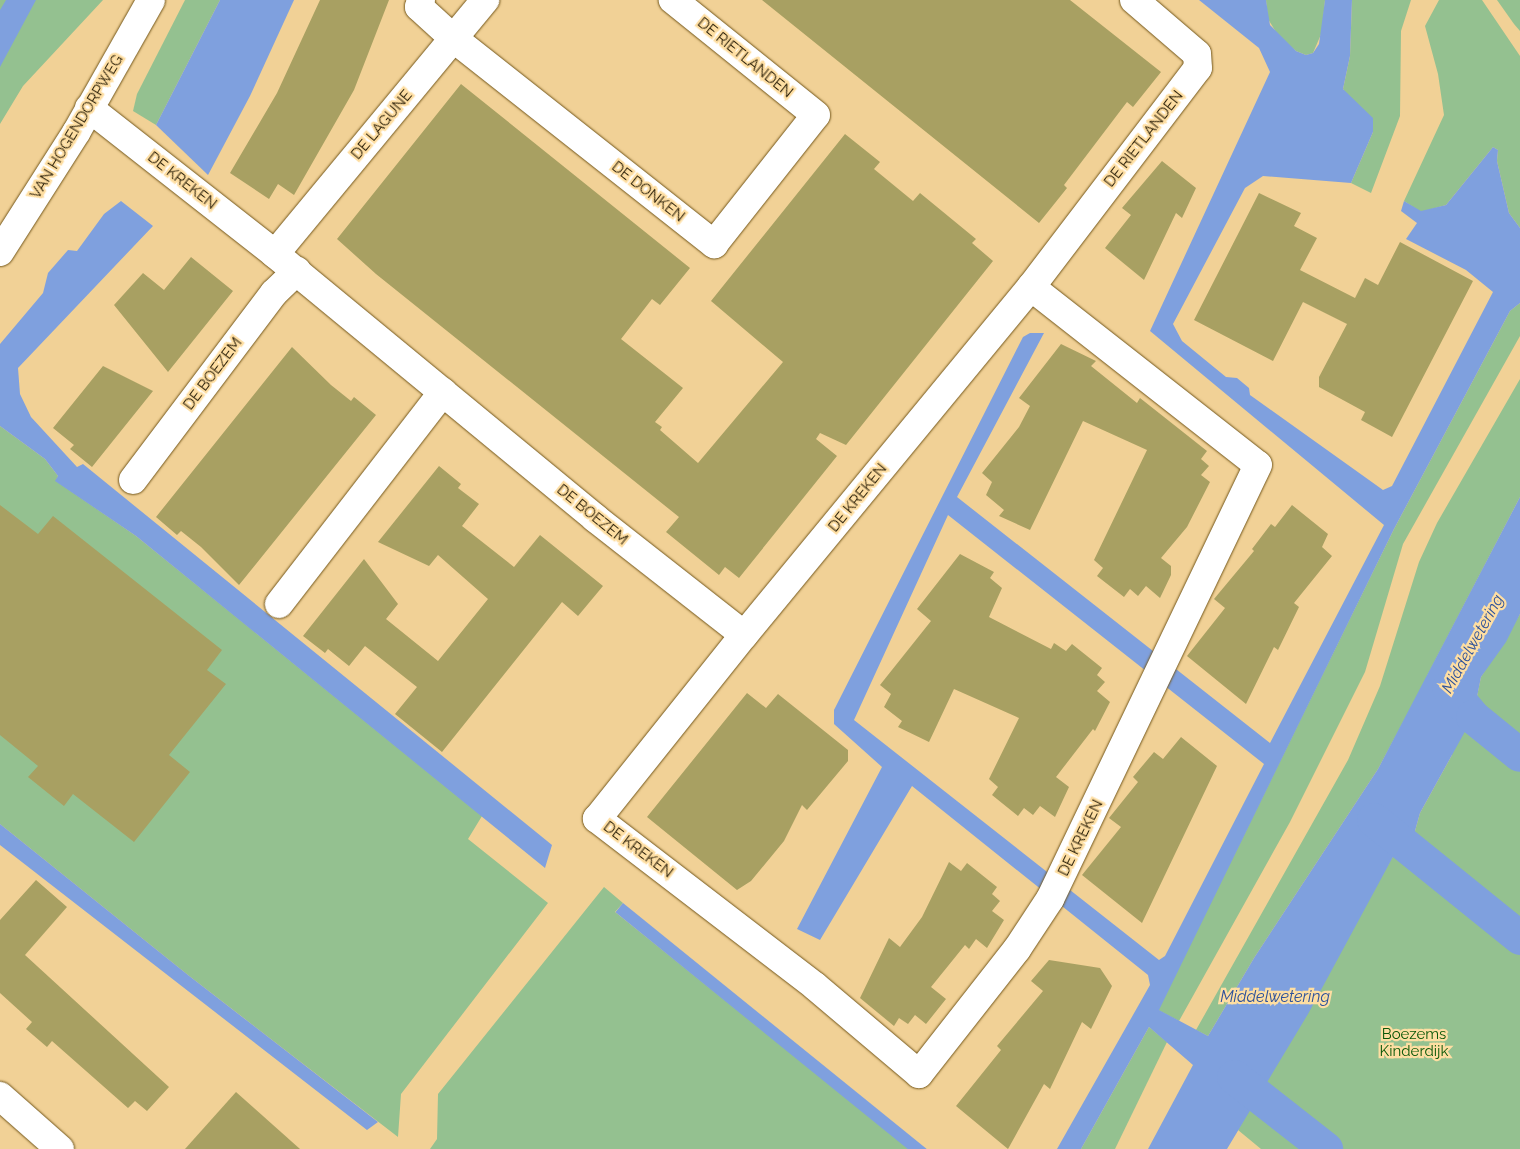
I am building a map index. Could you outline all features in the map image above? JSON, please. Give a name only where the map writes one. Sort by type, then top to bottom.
[{"type":"street","name":"VAN HOGENDORPWEG","points":[[0,252],[89,108],[151,0]]},
{"type":"street","points":[[421,0],[419,7],[454,38],[485,0]]},
{"type":"street","name":"DE RIETLANDEN","points":[[673,0],[816,115]]},
{"type":"street","name":"DE RIETLANDEN","points":[[1030,287],[1198,68],[1197,54],[1134,0]]},
{"type":"street","name":"DE DONKEN","points":[[454,38],[714,244],[816,115]]},
{"type":"street","name":"DE LAGUNE","points":[[276,254],[454,38]]},
{"type":"street","name":"DE KREKEN","points":[[89,108],[276,254]]},
{"type":"street","name":"DE BOEZEM","points":[[276,254],[595,518],[744,635]]},
{"type":"street","name":"DE BOEZEM","points":[[133,480],[274,293],[297,271]]},
{"type":"street","name":"DE KREKEN","points":[[1030,287],[1258,466],[1072,859],[1050,898],[1017,949],[919,1074],[815,986],[597,819],[744,635],[1030,287]]},
{"type":"street","points":[[279,604],[443,392]]},
{"type":"street","points":[[0,1096],[60,1149]]},
{"type":"green space","points":[[0,0],[103,0],[23,86],[0,124]]},
{"type":"green space","points":[[185,0],[220,0],[156,125],[133,111],[137,94]]},
{"type":"green space","points":[[1266,0],[1325,0],[1322,32],[1313,53],[1306,55],[1296,51],[1279,37],[1268,19]]},
{"type":"green space","points":[[1352,0],[1411,0],[1401,31],[1400,116],[1371,193],[1351,183],[1373,132],[1343,89],[1350,56]]},
{"type":"green space","points":[[1439,0],[1482,0],[1520,56],[1520,228],[1509,213],[1497,161],[1498,150],[1493,147],[1446,205],[1421,212],[1404,201],[1444,115],[1438,74],[1425,26]]},
{"type":"green space","points":[[1497,0],[1520,0],[1520,31],[1514,24]]},
{"type":"green space","points":[[1520,303],[1520,336],[1403,544],[1365,672],[1290,822],[1179,1021],[1158,1010],[1394,529],[1510,311]]},
{"type":"green space","name":"Boezems Kinderdijk","points":[[1520,379],[1520,497],[1427,676],[1474,711],[1481,677],[1520,614],[1520,1149],[1261,1149],[1238,1130],[1401,842],[1415,831],[1420,813],[1452,755],[1416,698],[1378,769],[1254,958],[1208,1036],[1196,1030],[1348,760],[1380,686],[1419,562],[1437,523]]},
{"type":"green space","points":[[0,426],[45,459],[58,476],[56,481],[136,536],[482,816],[468,839],[548,903],[401,1094],[398,1137],[188,975],[0,824]]},
{"type":"green space","points":[[604,887],[623,903],[615,912],[910,1149],[430,1149],[437,1139],[438,1094]]},
{"type":"green space","points":[[1149,1027],[1167,1042],[1115,1149],[1081,1149]]},
{"type":"water","points":[[6,0],[36,0],[0,67],[0,10]]},
{"type":"water","points":[[220,0],[294,0],[250,96],[208,175],[156,125]]},
{"type":"water","name":"Middelwetering","points":[[1199,0],[1266,0],[1270,25],[1296,51],[1306,55],[1313,53],[1319,44],[1325,0],[1352,0],[1350,56],[1343,89],[1373,118],[1373,132],[1351,183],[1263,176],[1245,188],[1173,324],[1182,341],[1226,377],[1237,378],[1249,388],[1250,395],[1383,490],[1392,486],[1493,292],[1466,270],[1406,239],[1417,223],[1401,211],[1404,201],[1421,211],[1446,205],[1493,147],[1498,150],[1497,161],[1509,213],[1520,228],[1520,303],[1510,311],[1394,529],[1159,1010],[1208,1036],[1254,958],[1378,769],[1520,497],[1520,614],[1506,642],[1481,677],[1473,717],[1420,813],[1415,831],[1401,842],[1308,1014],[1227,1149],[1148,1149],[1193,1065],[1149,1027],[1081,1149],[1057,1149],[1150,985],[1148,975],[912,786],[820,940],[797,929],[882,767],[834,724],[834,710],[1023,337],[1030,333],[1044,333],[957,497],[1270,743],[1384,525],[1150,331],[1270,72],[1259,48]],"holes":[[[948,515],[1264,764],[1165,956],[1159,960],[854,720]]]},
{"type":"water","points":[[121,201],[153,226],[18,368],[20,394],[31,417],[77,467],[83,464],[552,845],[545,868],[136,536],[55,481],[58,476],[45,459],[0,426],[0,344],[43,293],[48,273],[68,250],[77,251],[104,214]]},
{"type":"water","points":[[0,824],[188,975],[378,1122],[367,1130],[0,845]]},
{"type":"water","points":[[623,903],[927,1149],[908,1149],[615,912]]},
{"type":"building","points":[[320,0],[389,0],[354,90],[294,195],[278,184],[269,199],[230,173],[277,93]]},
{"type":"building","points":[[762,0],[1070,0],[1161,72],[1133,107],[1127,102],[1064,185],[1067,188],[1039,223]]},
{"type":"building","points":[[461,84],[690,268],[660,305],[652,299],[621,339],[683,388],[655,422],[662,427],[660,430],[698,463],[783,362],[711,301],[845,134],[880,162],[874,169],[913,201],[920,193],[976,239],[972,243],[993,261],[846,445],[820,433],[816,439],[837,456],[739,578],[725,567],[719,575],[666,532],[679,517],[376,274],[337,239]]},
{"type":"building","points":[[1162,161],[1196,188],[1182,218],[1176,213],[1144,280],[1105,248],[1131,215],[1122,208]]},
{"type":"building","points":[[1259,193],[1301,213],[1294,226],[1317,238],[1300,270],[1355,298],[1365,278],[1378,285],[1400,242],[1473,281],[1392,437],[1361,420],[1365,412],[1319,387],[1319,377],[1347,324],[1303,302],[1273,361],[1194,320]]},
{"type":"building","points":[[191,257],[233,291],[168,372],[114,305],[143,273],[164,290]]},
{"type":"building","points":[[1061,344],[1096,361],[1091,366],[1137,403],[1140,398],[1207,451],[1201,459],[1209,466],[1201,475],[1210,482],[1187,527],[1161,558],[1171,566],[1171,575],[1160,598],[1146,586],[1138,596],[1130,589],[1124,597],[1097,576],[1103,568],[1094,560],[1147,450],[1083,421],[1030,530],[999,516],[1004,510],[986,495],[992,482],[982,473],[1019,427],[1030,406],[1019,398]]},
{"type":"building","points":[[292,347],[331,385],[351,401],[354,397],[376,415],[239,585],[201,547],[181,531],[177,535],[156,517]]},
{"type":"building","points":[[103,366],[153,391],[92,467],[70,449],[74,445],[53,428]]},
{"type":"building","points":[[439,466],[461,484],[458,488],[479,504],[462,526],[514,567],[540,535],[603,586],[578,616],[562,602],[442,752],[395,714],[417,687],[365,646],[349,666],[328,649],[325,653],[303,636],[364,559],[398,604],[386,619],[438,661],[488,599],[438,555],[429,566],[378,542]]},
{"type":"building","points":[[0,505],[38,534],[53,516],[222,650],[207,670],[226,684],[169,755],[190,772],[134,842],[73,794],[64,806],[28,777],[38,766],[0,735]]},
{"type":"building","points":[[1292,505],[1328,534],[1322,547],[1332,556],[1294,603],[1299,607],[1278,650],[1274,647],[1246,704],[1187,656],[1225,608],[1214,599],[1254,551],[1252,549],[1271,524],[1275,527]]},
{"type":"building","points":[[960,554],[994,572],[990,578],[1002,588],[989,617],[1051,649],[1054,643],[1066,651],[1072,644],[1102,668],[1097,675],[1105,682],[1097,691],[1110,702],[1095,731],[1093,729],[1056,777],[1069,787],[1055,817],[1040,806],[1033,815],[1024,808],[1018,816],[992,795],[998,787],[989,779],[1019,718],[954,689],[929,742],[898,727],[902,721],[884,707],[891,694],[880,685],[931,621],[917,609]]},
{"type":"building","points":[[747,693],[766,708],[778,694],[848,750],[848,761],[807,810],[802,805],[784,841],[751,881],[737,890],[647,817]]},
{"type":"building","points":[[1181,737],[1217,766],[1142,923],[1082,875],[1121,827],[1109,818],[1138,782],[1133,777],[1154,752],[1163,759]]},
{"type":"building","points":[[949,862],[961,871],[967,863],[997,887],[992,894],[1000,901],[992,911],[1004,920],[987,948],[976,939],[969,949],[965,945],[931,987],[946,999],[926,1024],[915,1015],[908,1024],[899,1018],[894,1026],[860,998],[889,938],[900,947],[922,917]]},
{"type":"building","points":[[36,880],[67,907],[25,955],[169,1087],[147,1111],[135,1101],[128,1108],[52,1041],[47,1047],[26,1029],[32,1022],[0,993],[0,920]]},
{"type":"building","points":[[1049,960],[1100,968],[1112,986],[1091,1029],[1082,1022],[1050,1089],[1044,1084],[1008,1149],[956,1106],[1001,1050],[997,1046],[1043,991],[1031,981]]},
{"type":"building","points":[[236,1092],[300,1149],[185,1149]]},
{"type":"waterway","name":"Middelwetering","points":[[1449,688],[1473,717],[1520,755]]},
{"type":"waterway","points":[[1374,820],[1520,938]]},
{"type":"waterway","points":[[1234,1077],[1326,1149]]}]
